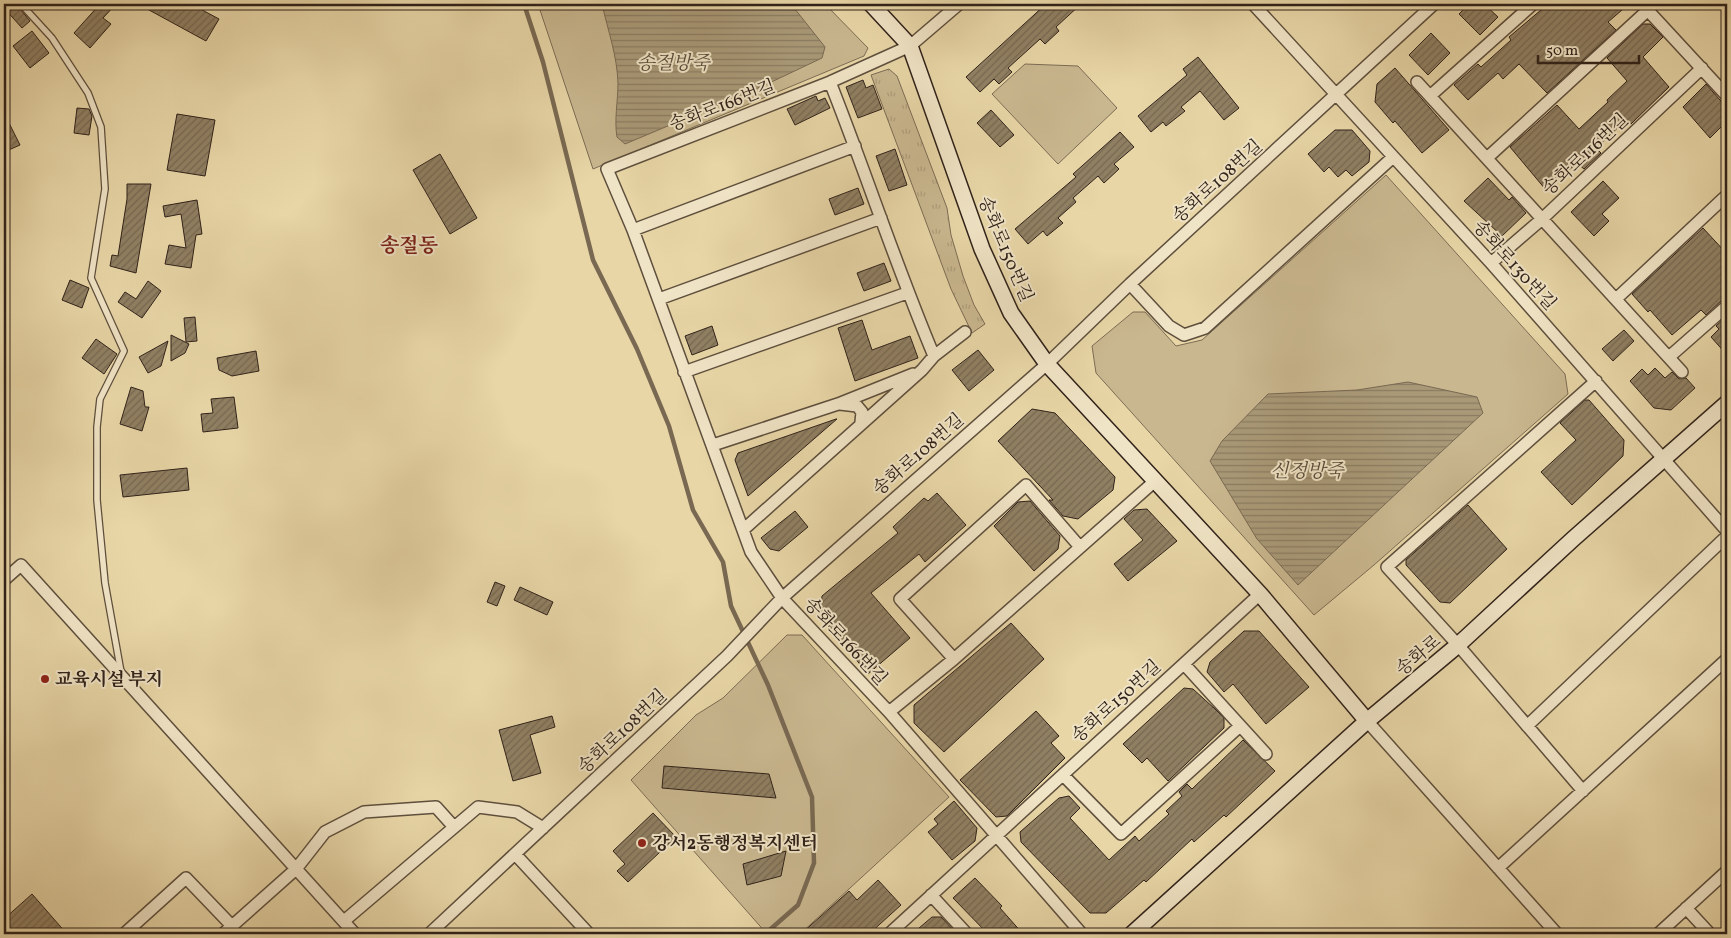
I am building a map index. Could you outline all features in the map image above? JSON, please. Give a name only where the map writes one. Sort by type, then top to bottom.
[{"type":"street","name":"송화로150번길","points":[[870,4],[910,46],[982,249],[1011,313],[1048,364],[1260,594],[1368,721]]},
{"type":"street","name":"송화로166번길","points":[[959,4],[910,46],[830,82],[607,169],[659,299],[751,552],[782,598],[889,712],[1082,934]]},
{"type":"street","name":"송화로130번길","points":[[1253,4],[1392,158],[1491,263],[1727,531]]},
{"type":"street","name":"송화로108번길","points":[[429,934],[727,656],[782,598],[1048,364],[1130,284],[1434,4]]},
{"type":"street","points":[[1430,96],[1533,4]]},
{"type":"street","points":[[1487,158],[1645,7],[1727,96]]},
{"type":"street","name":"송화로116번길","points":[[1491,263],[1542,219],[1702,68]]},
{"type":"street","points":[[830,82],[855,146],[907,293],[934,356]]},
{"type":"street","points":[[1417,82],[1682,372]]},
{"type":"street","points":[[633,230],[855,146]]},
{"type":"street","points":[[1130,284],[1169,326],[1184,335],[1205,328],[1392,158]]},
{"type":"street","points":[[1616,299],[1727,195]]},
{"type":"street","points":[[659,299],[881,218]]},
{"type":"street","points":[[684,372],[907,293]]},
{"type":"street","points":[[1669,357],[1727,306]]},
{"type":"street","points":[[743,530],[861,422],[922,370],[934,356],[965,332]]},
{"type":"street","points":[[712,445],[838,404],[922,370]]},
{"type":"street","points":[[1582,791],[1458,645],[1387,567],[1596,381]]},
{"type":"street","name":"송화로","points":[[1132,934],[1368,721],[1458,645],[1572,539],[1727,403]]},
{"type":"street","points":[[838,404],[857,406],[862,412],[861,422]]},
{"type":"street","points":[[889,712],[954,659],[1155,481]]},
{"type":"street","points":[[954,659],[900,599],[1026,485],[1080,547]]},
{"type":"street","points":[[1528,726],[1727,536]]},
{"type":"street","points":[[4,580],[20,565],[355,934]]},
{"type":"street","name":"송화로150번길","points":[[996,835],[1260,594]]},
{"type":"street","points":[[1498,868],[1727,660]]},
{"type":"street","points":[[1184,664],[1266,754]]},
{"type":"street","points":[[1368,721],[1557,934]]},
{"type":"street","points":[[1063,774],[1121,834],[1240,726]]},
{"type":"street","points":[[124,934],[186,878],[227,930],[296,869],[325,832],[364,812],[436,807],[454,827]]},
{"type":"street","points":[[344,921],[478,807],[517,812],[543,828]]},
{"type":"street","points":[[888,934],[996,835]]},
{"type":"street","points":[[515,854],[589,934]]},
{"type":"street","points":[[1658,934],[1727,871]]},
{"type":"street","points":[[931,895],[967,934]]},
{"type":"street","points":[[1686,908],[1710,934]]},
{"type":"lane","points":[[21,4],[52,38],[88,93],[101,127],[105,189],[91,278],[124,351],[100,399],[97,427],[97,500],[106,583],[122,678]]},
{"type":"green space","name":"송절방죽","points":[[538,4],[825,4],[868,48],[864,56],[593,169]]},
{"type":"green space","points":[[1025,64],[1078,66],[1117,108],[1058,164],[992,94]]},
{"type":"green space","points":[[889,69],[897,76],[947,208],[951,235],[963,276],[974,305],[985,324],[972,333],[951,289],[871,75]]},
{"type":"green space","points":[[1386,175],[1565,374],[1568,394],[1374,565],[1314,615],[1096,373],[1092,346],[1133,312],[1145,312],[1176,346],[1202,340]]},
{"type":"green space","points":[[787,635],[802,635],[949,797],[800,934],[767,934],[631,780],[696,715],[723,698]]},
{"type":"water","name":"송절방죽","points":[[602,4],[791,4],[825,47],[822,58],[765,85],[625,144],[617,137],[617,73]]},
{"type":"water","name":"신정방죽","points":[[1408,382],[1477,397],[1483,413],[1298,585],[1257,539],[1210,461],[1222,441],[1268,394],[1357,390]]},
{"type":"building","points":[[4,4],[16,4],[30,21],[22,28],[4,8]]},
{"type":"building","points":[[100,4],[116,4],[103,18],[111,24],[90,48],[74,33]]},
{"type":"building","points":[[138,4],[191,4],[219,19],[206,41]]},
{"type":"building","points":[[1046,4],[1081,4],[1056,27],[1059,31],[1045,44],[1040,39],[1008,68],[1012,72],[999,84],[994,79],[980,92],[966,77]]},
{"type":"building","points":[[1469,4],[1484,4],[1498,17],[1480,35],[1459,14]]},
{"type":"building","points":[[1548,4],[1629,4],[1608,22],[1616,30],[1547,93],[1519,64],[1503,79],[1498,73],[1468,100],[1454,85],[1478,64],[1481,67],[1511,40],[1509,37]]},
{"type":"building","points":[[1643,24],[1650,24],[1663,37],[1643,57],[1669,87],[1631,124],[1626,120],[1596,148],[1601,153],[1584,169],[1577,163],[1546,190],[1510,147],[1557,105],[1579,129],[1627,81],[1607,58]]},
{"type":"building","points":[[32,31],[49,53],[30,68],[13,46]]},
{"type":"building","points":[[1431,33],[1450,53],[1428,75],[1409,55]]},
{"type":"building","points":[[1198,57],[1239,108],[1224,120],[1200,91],[1181,107],[1185,111],[1166,126],[1163,122],[1151,132],[1138,116],[1187,75],[1183,69]]},
{"type":"building","points":[[1395,68],[1449,130],[1422,153],[1395,121],[1393,123],[1375,102],[1377,84]]},
{"type":"building","points":[[863,80],[866,88],[873,85],[882,109],[858,118],[846,87]]},
{"type":"building","points":[[1706,84],[1727,108],[1727,121],[1710,138],[1683,107]]},
{"type":"building","points":[[816,96],[818,101],[825,98],[830,108],[795,125],[787,109]]},
{"type":"building","points":[[77,108],[89,109],[92,116],[89,135],[74,133]]},
{"type":"building","points":[[991,110],[1014,135],[1000,147],[977,123]]},
{"type":"building","points":[[4,113],[20,145],[4,152]]},
{"type":"building","points":[[177,114],[215,120],[205,176],[167,170]]},
{"type":"building","points":[[1335,130],[1352,130],[1370,151],[1369,162],[1352,176],[1346,170],[1338,177],[1329,167],[1324,172],[1308,154]]},
{"type":"building","points":[[1120,132],[1134,147],[1114,164],[1119,169],[1104,183],[1098,176],[1073,198],[1076,202],[1058,218],[1063,223],[1047,236],[1043,231],[1028,244],[1015,229],[1076,177],[1073,174]]},
{"type":"building","points":[[895,149],[907,185],[889,191],[876,156]]},
{"type":"building","points":[[440,154],[477,218],[450,234],[413,170]]},
{"type":"building","points":[[1488,178],[1509,200],[1512,197],[1526,213],[1502,236],[1464,201]]},
{"type":"building","points":[[1603,181],[1619,198],[1602,214],[1609,221],[1594,236],[1571,212]]},
{"type":"building","points":[[127,184],[151,184],[136,273],[110,266],[112,255],[118,256],[127,199]]},
{"type":"building","points":[[858,188],[864,204],[835,215],[829,199]]},
{"type":"building","points":[[197,200],[202,234],[196,235],[191,268],[165,264],[169,245],[186,248],[181,214],[165,217],[163,206]]},
{"type":"building","points":[[1703,228],[1727,254],[1727,299],[1722,300],[1706,315],[1701,310],[1672,335],[1650,310],[1648,312],[1632,294]]},
{"type":"building","points":[[884,263],[891,281],[864,291],[857,273]]},
{"type":"building","points":[[70,280],[89,288],[82,308],[62,300]]},
{"type":"building","points":[[148,281],[161,291],[142,318],[118,302],[125,292],[136,299]]},
{"type":"building","points":[[1727,316],[1727,355],[1711,337],[1719,329],[1716,326]]},
{"type":"building","points":[[195,317],[197,341],[186,342],[184,318]]},
{"type":"building","points":[[862,320],[872,350],[910,336],[918,358],[855,381],[838,328]]},
{"type":"building","points":[[712,326],[718,345],[692,355],[685,336]]},
{"type":"building","points":[[1624,330],[1634,341],[1613,361],[1602,349]]},
{"type":"building","points":[[171,335],[189,344],[185,353],[171,361]]},
{"type":"building","points":[[96,339],[117,354],[104,374],[82,358]]},
{"type":"building","points":[[168,341],[161,366],[148,373],[139,357]]},
{"type":"building","points":[[978,350],[994,370],[969,391],[952,370]]},
{"type":"building","points":[[256,351],[259,371],[232,376],[219,370],[217,358]]},
{"type":"building","points":[[1655,368],[1665,378],[1672,372],[1679,379],[1686,378],[1695,388],[1671,410],[1654,408],[1630,381],[1642,369],[1648,375]]},
{"type":"building","points":[[131,387],[143,391],[145,407],[149,407],[142,431],[120,424]]},
{"type":"building","points":[[234,397],[238,428],[203,432],[201,414],[213,413],[211,399]]},
{"type":"building","points":[[1585,400],[1589,400],[1624,440],[1623,456],[1572,505],[1541,472],[1576,440],[1560,423]]},
{"type":"building","points":[[1032,409],[1055,413],[1115,477],[1113,490],[1078,519],[1063,516],[1049,500],[1053,500],[998,441]]},
{"type":"building","points":[[837,419],[748,496],[735,460],[738,453]]},
{"type":"building","points":[[187,468],[189,490],[123,497],[120,475]]},
{"type":"building","points":[[937,493],[966,525],[925,562],[919,554],[871,593],[910,638],[868,674],[820,616],[822,596],[898,533],[893,527],[924,498],[928,501]]},
{"type":"building","points":[[1030,501],[1060,536],[1058,549],[1034,571],[994,526],[1018,502]]},
{"type":"building","points":[[1468,505],[1507,549],[1450,603],[1440,602],[1406,565],[1406,560]]},
{"type":"building","points":[[1147,509],[1177,541],[1128,581],[1114,564],[1143,540],[1124,519],[1134,510]]},
{"type":"building","points":[[795,511],[808,527],[779,551],[770,549],[761,538]]},
{"type":"building","points":[[495,582],[505,586],[497,606],[487,602]]},
{"type":"building","points":[[520,587],[553,602],[547,615],[514,600]]},
{"type":"building","points":[[1011,623],[1044,659],[944,752],[914,723],[914,705]]},
{"type":"building","points":[[1244,631],[1259,631],[1309,687],[1266,724],[1233,684],[1224,692],[1207,672],[1210,662]]},
{"type":"building","points":[[1184,688],[1193,689],[1224,718],[1224,728],[1168,781],[1147,758],[1142,763],[1123,744]]},
{"type":"building","points":[[1036,711],[1059,736],[1051,743],[1065,758],[1007,816],[996,817],[960,780]]},
{"type":"building","points":[[552,716],[555,727],[530,735],[541,773],[513,781],[499,730]]},
{"type":"building","points":[[1243,740],[1275,771],[1226,817],[1224,815],[1194,842],[1192,839],[1146,882],[1144,880],[1106,913],[1090,913],[1021,842],[1020,832],[1059,798],[1069,796],[1080,808],[1070,818],[1109,860],[1135,836],[1139,841],[1169,814],[1166,811],[1182,796],[1179,792],[1187,784],[1192,789]]},
{"type":"building","points":[[664,766],[769,774],[776,798],[662,788]]},
{"type":"building","points":[[954,801],[977,828],[975,841],[952,860],[928,832],[938,824],[934,819]]},
{"type":"building","points":[[653,813],[676,837],[628,882],[617,871],[625,864],[613,851]]},
{"type":"building","points":[[786,851],[781,876],[747,885],[743,864]]},
{"type":"building","points":[[975,878],[1002,906],[1000,908],[1023,934],[988,934],[953,898]]},
{"type":"building","points":[[878,880],[901,905],[869,934],[801,934],[849,891],[857,900]]},
{"type":"building","points":[[32,894],[67,934],[4,934],[4,919]]},
{"type":"building","points":[[932,917],[941,917],[957,934],[912,934]]},
{"type":"waterway","points":[[524,4],[543,62],[593,260],[637,349],[669,426],[693,510],[723,562],[731,606],[768,685],[812,797],[814,863],[798,905],[765,934]]},
{"type":"place","name":"교육시설 부지","points":[[45,679]]},
{"type":"place","name":"강서2동행정복지센터","points":[[642,843]]},
{"type":"district","name":"송절동","points":[[409,245]]}]
